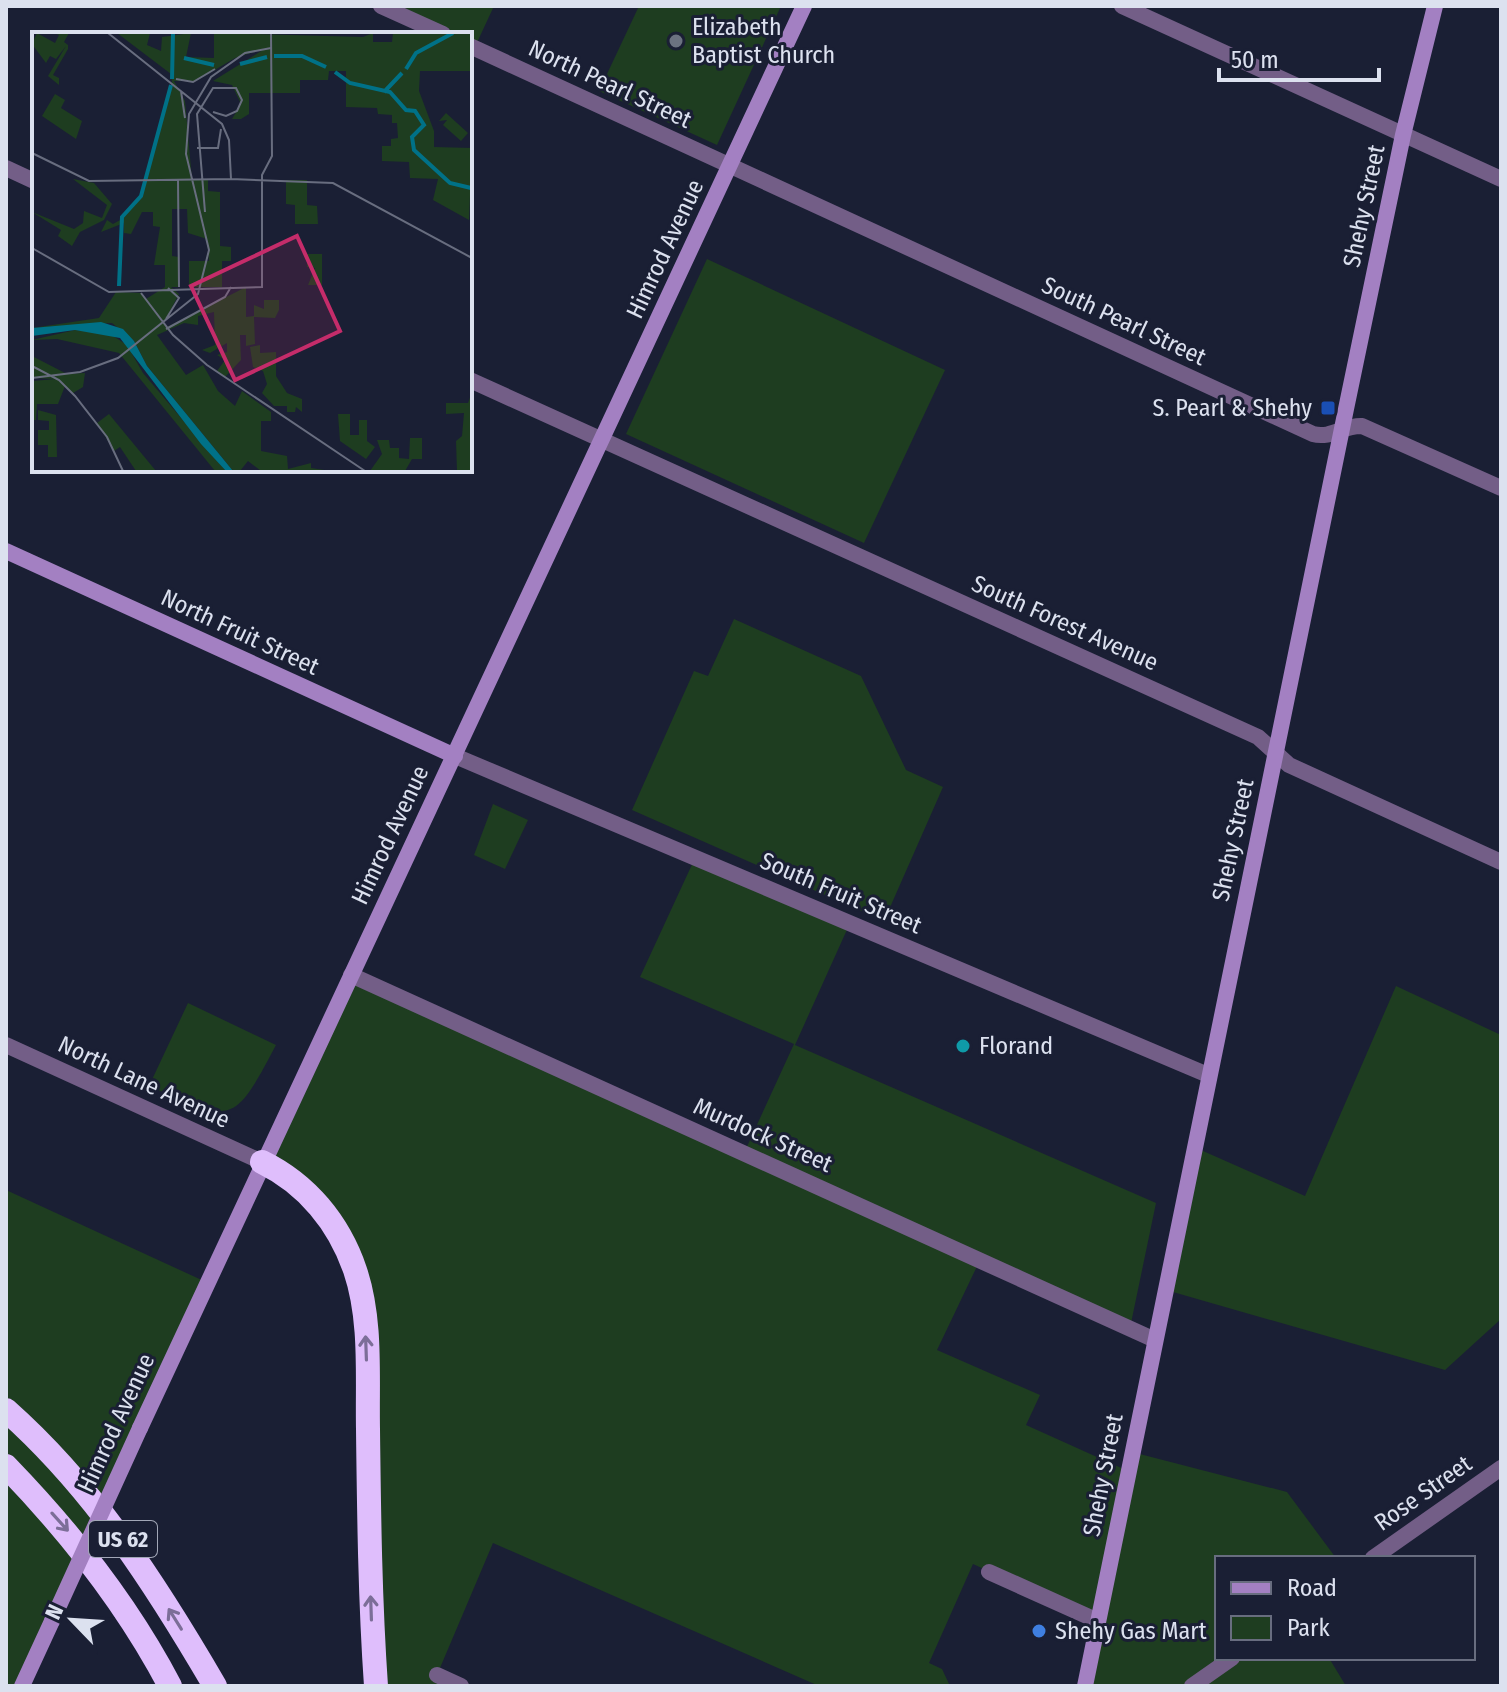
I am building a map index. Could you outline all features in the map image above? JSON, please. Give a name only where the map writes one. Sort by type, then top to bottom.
[{"type":"highway","points":[[262,1162],[308,1193],[343,1239],[356,1273],[366,1343],[371,1597],[376,1686]]},
{"type":"highway","name":"US 62","points":[[6,1410],[54,1455],[132,1550],[215,1686]]},
{"type":"highway","name":"US 62","points":[[6,1466],[66,1528],[148,1644],[170,1686]]},
{"type":"street","points":[[381,6],[439,32]]},
{"type":"street","name":"Himrod Avenue","points":[[22,1686],[262,1162],[804,6]]},
{"type":"street","points":[[1122,6],[1501,179]]},
{"type":"street","name":"Shehy Street","points":[[1085,1686],[1403,135],[1435,6]]},
{"type":"street","name":"North Pearl Street","points":[[472,47],[730,166]]},
{"type":"street","name":"South Pearl Street","points":[[730,166],[1313,434],[1322,437],[1352,425],[1364,427],[1501,488]]},
{"type":"street","points":[[6,168],[32,180]]},
{"type":"street","name":"South Forest Avenue","points":[[472,381],[1258,737],[1289,765],[1501,862]]},
{"type":"street","name":"North Fruit Street","points":[[6,551],[455,756]]},
{"type":"street","name":"South Fruit Street","points":[[455,756],[1208,1075]]},
{"type":"street","name":"Murdock Street","points":[[351,975],[1155,1340]]},
{"type":"street","name":"North Lane Avenue","points":[[6,1045],[262,1162]]},
{"type":"street","name":"Rose Street","points":[[1376,1556],[1501,1468]]},
{"type":"street","points":[[989,1572],[1098,1621]]},
{"type":"street","points":[[1192,1686],[1229,1660]]},
{"type":"street","points":[[437,1675],[461,1686]]},
{"type":"green space","points":[[381,6],[494,6],[474,49],[472,32],[439,32]]},
{"type":"green space","points":[[639,6],[781,6],[717,145],[599,91]]},
{"type":"green space","points":[[707,259],[945,370],[864,543],[626,434]]},
{"type":"green space","points":[[734,619],[861,676],[906,770],[943,787],[884,921],[632,810],[694,671],[708,676]]},
{"type":"green space","points":[[493,804],[528,820],[505,869],[474,855]]},
{"type":"green space","points":[[695,858],[850,923],[795,1045],[1156,1203],[1130,1328],[980,1260],[937,1350],[1040,1395],[1026,1425],[1128,1471],[1132,1452],[1287,1492],[1335,1556],[1215,1556],[1215,1660],[1330,1660],[1346,1686],[1085,1686],[1097,1621],[973,1564],[929,1663],[942,1669],[950,1686],[819,1686],[493,1543],[437,1675],[437,1686],[376,1686],[366,1343],[343,1239],[262,1162],[351,975],[744,1153],[794,1044],[640,977]]},
{"type":"green space","points":[[1396,986],[1501,1035],[1501,1319],[1445,1370],[1166,1290],[1194,1147],[1305,1196]]},
{"type":"green space","points":[[188,1003],[276,1045],[250,1091],[239,1104],[228,1110],[198,1107],[149,1086]]},
{"type":"green space","points":[[6,1190],[206,1282],[22,1686],[6,1686]]},
{"type":"place","name":"Elizabeth Baptist Church","points":[[676,41]]},
{"type":"place","name":"S. Pearl & Shehy","points":[[1328,408]]},
{"type":"place","name":"Florand","points":[[963,1046]]},
{"type":"place","name":"Shehy Gas Mart","points":[[1039,1631]]}]
